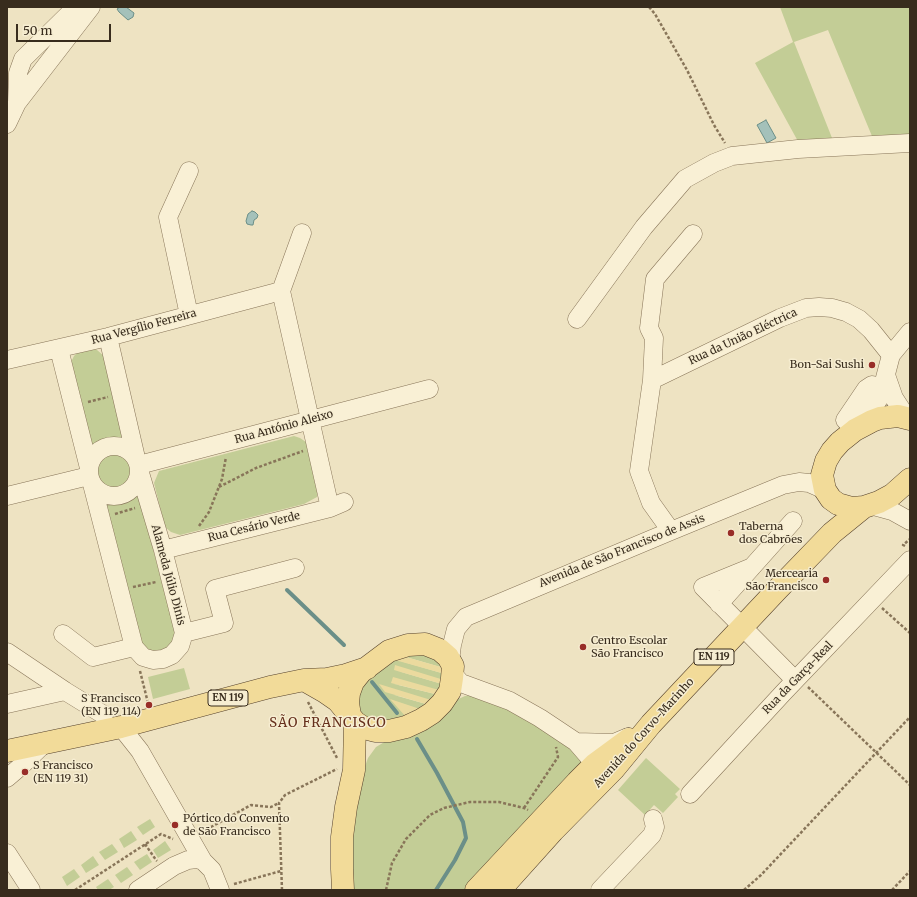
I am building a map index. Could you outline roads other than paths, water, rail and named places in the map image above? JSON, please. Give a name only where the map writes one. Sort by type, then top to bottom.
[{"type":"main road","points":[[909,419],[898,416],[880,418],[858,428],[840,442],[832,451],[826,461],[822,475],[828,495],[838,504],[852,508],[867,506],[879,502],[892,495],[910,479]]},
{"type":"main road","name":"EN 119","points":[[818,547],[829,529],[828,495]]},
{"type":"main road","name":"EN 119","points":[[818,547],[832,533],[867,506]]},
{"type":"main road","name":"Avenida do Corvo-Marinho","points":[[540,819],[597,786],[614,769],[644,729],[818,547]]},
{"type":"main road","name":"EN 119","points":[[343,890],[342,837],[353,719],[348,703],[349,693],[353,682],[367,668],[389,651],[414,644],[426,644],[440,650],[448,656],[451,667]]},
{"type":"main road","name":"Avenida de São Francisco de Assis","points":[[304,680],[338,701],[353,719],[364,728],[375,731],[389,731],[406,727],[421,720],[432,713],[442,703],[450,691],[451,667]]},
{"type":"main road","name":"EN 119","points":[[7,751],[44,744],[113,721],[152,718],[270,687],[304,680],[327,679],[367,668]]},
{"type":"main road","name":"EN 119","points":[[594,764],[644,729]]},
{"type":"main road","name":"EN 119","points":[[348,768],[389,731]]},
{"type":"main road","name":"EN 119","points":[[7,763],[44,744]]},
{"type":"main road","name":"Avenida do Corvo-Marinho","points":[[476,890],[523,840],[540,819],[594,764]]},
{"type":"main road","name":"EN 119","points":[[500,890],[540,819]]},
{"type":"street","points":[[17,103],[18,74],[23,59],[76,7]]},
{"type":"street","points":[[7,124],[17,103],[91,7]]},
{"type":"street","points":[[577,319],[644,227],[685,179],[714,163],[732,156],[798,149],[910,144]]},
{"type":"street","points":[[189,171],[168,216],[189,315]]},
{"type":"street","points":[[302,233],[281,291],[310,420]]},
{"type":"street","points":[[671,531],[651,503],[639,471],[652,380],[654,338],[649,328],[656,279],[693,234]]},
{"type":"street","name":"Rua Vergílio Ferreira","points":[[7,360],[108,337],[281,291]]},
{"type":"street","name":"Rua da União Eléctrica","points":[[652,380],[780,318],[806,308],[832,308],[846,312],[859,319],[871,330],[891,355]]},
{"type":"street","points":[[858,428],[876,403],[881,392],[891,355],[910,332]]},
{"type":"street","name":"Alameda Júlio Dinis","points":[[63,634],[93,657],[138,652],[153,660],[163,659],[172,655],[180,646],[184,633],[163,550],[138,465],[108,337]]},
{"type":"street","points":[[59,348],[119,591],[138,652]]},
{"type":"street","points":[[886,375],[894,398],[909,419]]},
{"type":"street","name":"Rua António Aleixo","points":[[138,465],[429,389]]},
{"type":"street","name":"Rua Cesário Verde","points":[[163,550],[337,505],[310,420]]},
{"type":"street","points":[[113,446],[122,447],[129,451],[138,465],[138,481],[134,488],[128,493],[120,496],[104,494],[98,490],[90,476],[92,459],[97,452],[104,448],[113,446]]},
{"type":"street","points":[[7,496],[90,476]]},
{"type":"street","name":"Avenida de São Francisco de Assis","points":[[451,667],[452,645],[456,629],[466,617],[783,485],[799,482],[809,483],[828,495]]},
{"type":"street","points":[[867,506],[892,510],[910,520]]},
{"type":"street","points":[[719,604],[793,521]]},
{"type":"street","name":"Rua da Garça-Real","points":[[690,794],[795,680],[909,562]]},
{"type":"street","points":[[752,567],[703,587],[795,680]]},
{"type":"street","points":[[184,633],[224,623],[215,589],[295,568]]},
{"type":"street","points":[[7,652],[113,721],[140,750],[188,836],[203,861],[212,870],[220,889]]},
{"type":"street","points":[[451,667],[461,683],[510,701],[540,718],[576,742],[598,770],[597,786]]},
{"type":"street","points":[[7,704],[65,691]]},
{"type":"street","points":[[576,742],[614,743],[644,729]]},
{"type":"street","points":[[7,778],[44,744]]},
{"type":"street","points":[[600,890],[652,835],[655,827],[653,819]]},
{"type":"street","points":[[476,890],[500,890],[501,878],[504,870],[523,840]]},
{"type":"street","points":[[7,853],[32,890]]},
{"type":"street","points":[[138,890],[174,866],[188,860],[197,859],[203,861]]},
{"type":"water","points":[[120,7],[126,7],[134,13],[133,17],[128,20],[117,9]]},
{"type":"water","points":[[766,120],[776,138],[767,143],[757,125]]},
{"type":"water","points":[[252,211],[258,215],[254,220],[253,225],[251,225],[247,224],[246,221],[248,214]]},
{"type":"waterway","points":[[287,590],[344,645]]},
{"type":"waterway","points":[[372,682],[397,713]]},
{"type":"waterway","points":[[417,739],[463,822],[466,838],[455,860],[436,890]]},
{"type":"place","name":"Bon-Sai Sushi","points":[[872,365]]},
{"type":"place","name":"Taberna dos Cabrões","points":[[731,533]]},
{"type":"place","name":"Mercearia São Francisco","points":[[826,580]]},
{"type":"place","name":"Centro Escolar São Francisco","points":[[583,647]]},
{"type":"place","name":"S Francisco (EN 119 114)","points":[[149,705]]},
{"type":"place","name":"S Francisco (EN 119 31)","points":[[25,772]]},
{"type":"place","name":"Pórtico do Convento de São Francisco","points":[[175,825]]},
{"type":"district","name":"SÃO FRANCISCO","points":[[328,723]]}]
